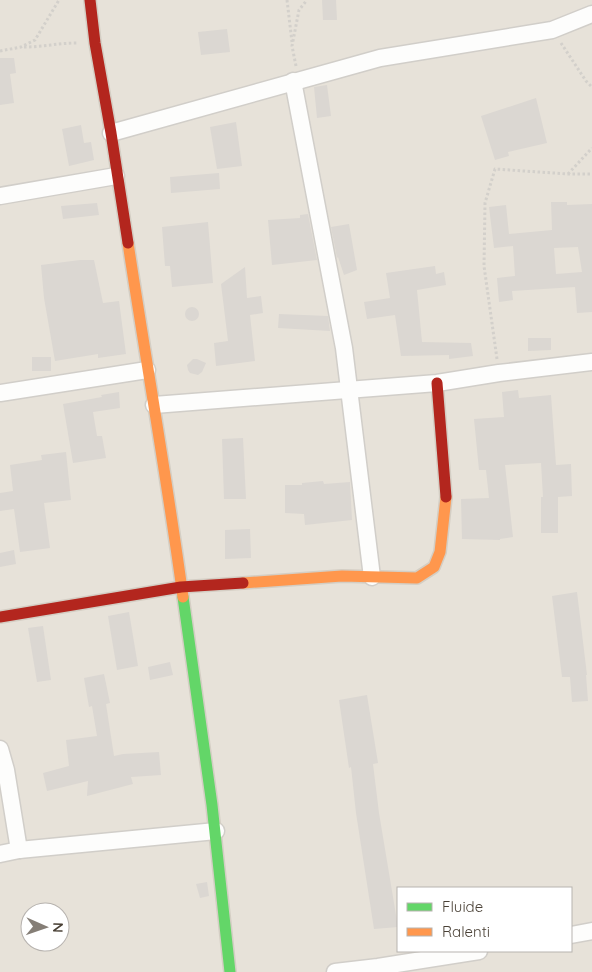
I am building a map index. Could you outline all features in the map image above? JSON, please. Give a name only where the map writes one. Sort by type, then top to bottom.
[{"type":"main road","points":[[90,0],[95,43],[111,133],[116,176],[154,405],[181,587],[216,831],[230,972]]},
{"type":"main road","points":[[0,617],[181,587],[342,576],[417,578],[434,567],[440,552],[446,494],[440,449],[437,383]]},
{"type":"street","points":[[111,133],[380,58],[552,30],[592,14]]},
{"type":"street","points":[[292,81],[344,348],[372,577]]},
{"type":"street","points":[[0,196],[116,176]]},
{"type":"street","points":[[154,405],[437,383],[498,373],[592,362]]},
{"type":"street","points":[[0,393],[147,370]]},
{"type":"street","points":[[0,749],[6,770],[19,850]]},
{"type":"street","points":[[0,854],[19,850],[216,831]]},
{"type":"street","points":[[572,935],[592,931]]},
{"type":"street","points":[[335,972],[473,952]]},
{"type":"path","points":[[21,47],[35,40],[59,0]]},
{"type":"path","points":[[287,0],[297,73],[292,81]]},
{"type":"path","points":[[292,46],[299,10],[306,0]]},
{"type":"path","points":[[552,30],[592,87]]},
{"type":"path","points":[[0,51],[63,43],[95,43]]},
{"type":"path","points":[[568,174],[592,148]]},
{"type":"path","points":[[498,373],[484,266],[485,203],[495,169],[592,174]]},
{"type":"shaded area","points":[[0,0],[592,0],[592,972],[0,972]]},
{"type":"building","points":[[322,0],[336,0],[337,20],[323,20]]},
{"type":"building","points":[[227,29],[230,52],[201,55],[198,32]]},
{"type":"building","points":[[0,58],[14,58],[16,73],[10,74],[14,103],[0,105]]},
{"type":"building","points":[[327,85],[331,116],[317,118],[314,87]]},
{"type":"building","points":[[536,98],[547,143],[508,152],[509,156],[495,160],[481,116]]},
{"type":"building","points":[[236,122],[242,166],[217,169],[210,127]]},
{"type":"building","points":[[81,125],[84,143],[91,142],[94,160],[69,166],[62,129]]},
{"type":"building","points":[[219,173],[220,189],[171,193],[170,177]]},
{"type":"building","points":[[551,202],[567,202],[567,205],[592,204],[592,312],[577,313],[575,287],[512,291],[513,300],[499,302],[497,278],[515,276],[513,246],[494,248],[489,207],[506,205],[509,234],[552,230]],"holes":[[[578,247],[582,272],[556,274],[554,248]]]},
{"type":"building","points":[[97,203],[99,215],[63,219],[61,206]]},
{"type":"building","points":[[308,214],[317,260],[272,265],[268,220],[300,218],[300,215]]},
{"type":"building","points":[[208,222],[213,283],[172,287],[170,266],[165,266],[162,227]]},
{"type":"building","points":[[349,224],[357,270],[344,275],[337,258],[331,227]]},
{"type":"building","points":[[94,260],[103,303],[119,301],[126,354],[98,358],[98,354],[55,361],[44,298],[41,265]]},
{"type":"building","points":[[435,266],[436,274],[444,272],[446,285],[417,290],[422,342],[471,343],[473,356],[449,359],[449,355],[401,356],[395,315],[367,319],[364,302],[390,298],[386,273]]},
{"type":"building","points":[[245,267],[247,298],[261,296],[263,313],[250,315],[255,361],[216,366],[214,343],[228,341],[221,284]]},
{"type":"building","points":[[192,307],[197,309],[199,314],[197,319],[192,321],[187,319],[185,314],[187,309]]},
{"type":"building","points":[[279,314],[328,316],[330,331],[278,328]]},
{"type":"building","points":[[528,338],[551,338],[551,350],[528,351]]},
{"type":"building","points":[[32,357],[51,357],[51,371],[32,371]]},
{"type":"building","points":[[193,359],[206,363],[202,372],[198,375],[190,373],[188,370],[187,365]]},
{"type":"building","points":[[518,390],[519,398],[551,395],[556,465],[571,464],[572,496],[558,497],[558,533],[541,533],[541,497],[543,497],[541,463],[505,465],[513,537],[500,540],[462,539],[461,499],[489,498],[486,470],[479,470],[474,419],[504,417],[502,392]]},
{"type":"building","points":[[119,392],[120,408],[93,412],[97,436],[102,436],[106,458],[73,463],[63,404]]},
{"type":"building","points":[[243,438],[246,499],[224,499],[222,439]]},
{"type":"building","points":[[66,452],[71,500],[44,503],[50,548],[20,552],[14,509],[0,511],[0,493],[13,491],[10,465],[42,460],[41,455]]},
{"type":"building","points":[[323,481],[324,484],[350,482],[352,520],[305,525],[304,514],[285,513],[285,485],[302,485],[302,483]]},
{"type":"building","points":[[250,529],[251,558],[225,559],[225,530]]},
{"type":"building","points":[[14,550],[16,564],[0,567],[0,553]]},
{"type":"building","points":[[577,592],[587,675],[588,701],[572,702],[570,677],[562,677],[552,596]]},
{"type":"building","points":[[129,612],[138,666],[117,670],[108,616]]},
{"type":"building","points":[[43,626],[51,680],[37,682],[28,628]]},
{"type":"building","points":[[170,662],[173,675],[150,680],[148,667]]},
{"type":"building","points":[[104,674],[110,703],[106,704],[114,756],[159,752],[161,775],[131,777],[133,784],[87,796],[88,781],[47,791],[43,773],[69,766],[66,740],[97,736],[92,706],[89,707],[84,678]]},
{"type":"building","points":[[367,695],[378,763],[373,764],[379,813],[397,927],[374,929],[356,813],[351,767],[349,768],[339,700]]},
{"type":"building","points":[[207,882],[209,896],[200,898],[196,884]]},
{"type":"traffic: fast","points":[[183,597],[212,805],[230,972]]},
{"type":"traffic: slow","points":[[128,243],[183,597]]},
{"type":"traffic: slow","points":[[243,583],[342,576],[417,578],[434,567],[440,552],[446,497]]},
{"type":"traffic: jam","points":[[90,0],[95,43],[128,243]]},
{"type":"traffic: jam","points":[[437,383],[446,497]]},
{"type":"traffic: jam","points":[[0,617],[181,587],[243,583]]}]
